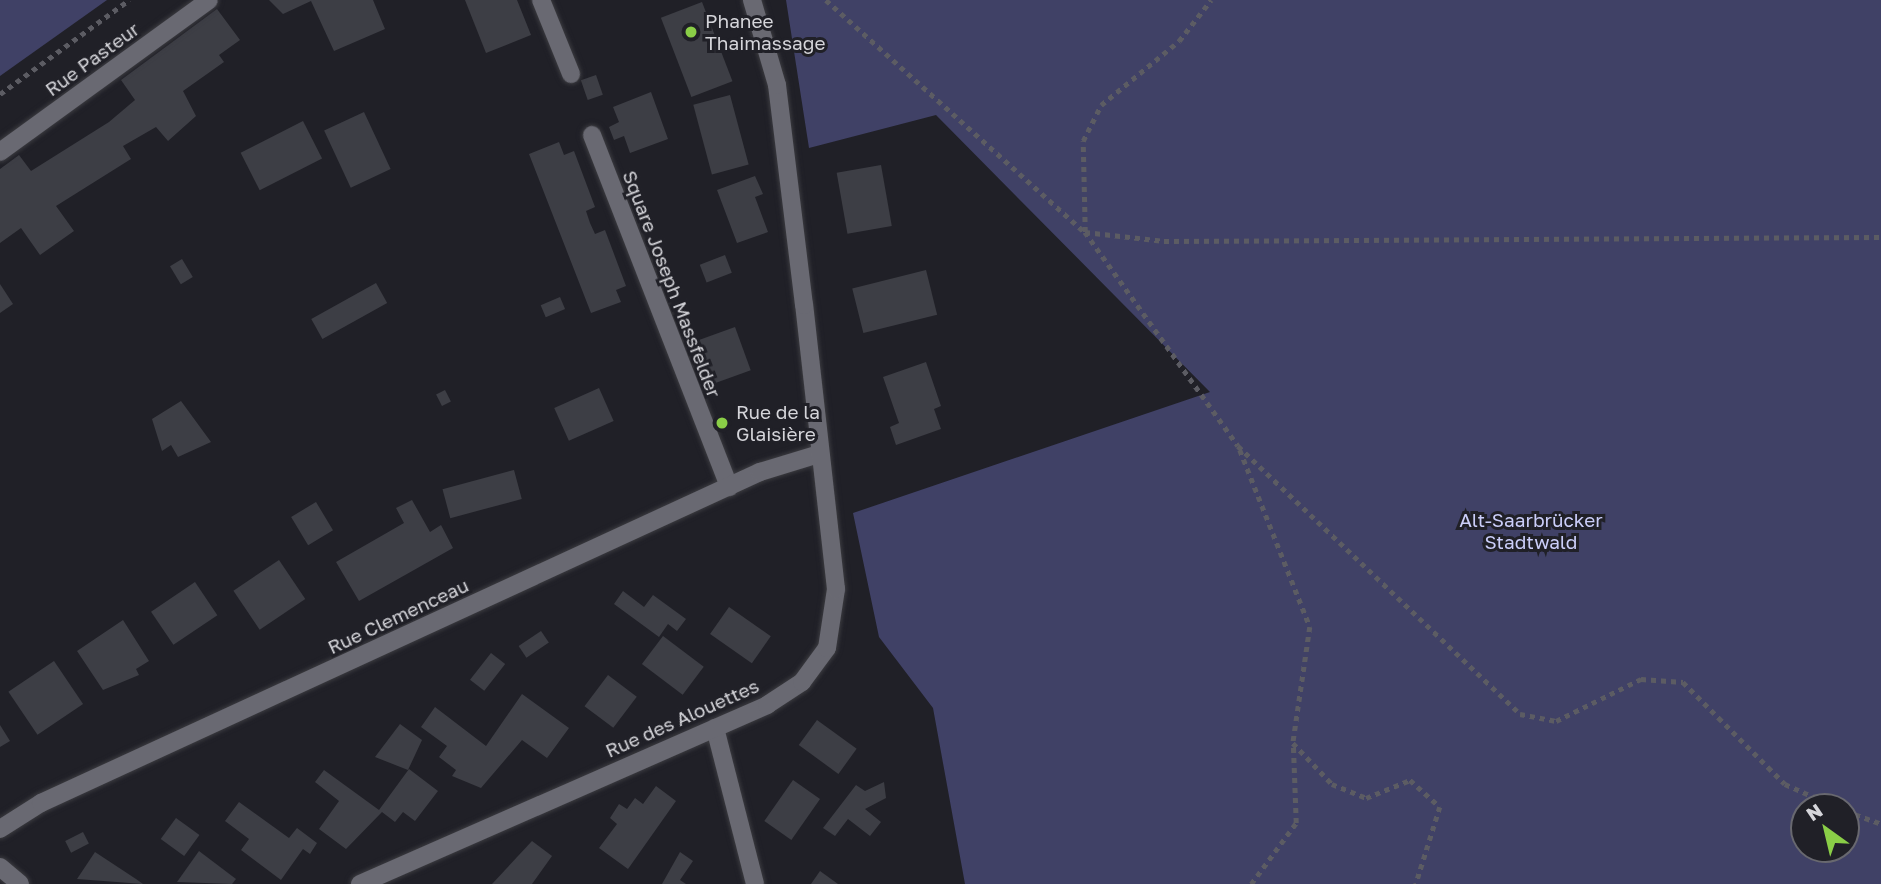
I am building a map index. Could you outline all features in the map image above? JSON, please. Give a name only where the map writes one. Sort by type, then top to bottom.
[{"type":"street","name":"Rue Pasteur","points":[[0,152],[209,0]]},
{"type":"street","points":[[541,0],[570,74]]},
{"type":"street","points":[[752,0],[777,85],[819,454]]},
{"type":"street","name":"Square Joseph Massfelder","points":[[592,135],[729,487]]},
{"type":"street","name":"Rue Clemenceau","points":[[0,829],[41,803],[729,487],[819,454]]},
{"type":"street","name":"Rue des Alouettes","points":[[360,884],[715,728],[802,682],[827,648],[835,589],[819,454]]},
{"type":"street","points":[[715,728],[755,884]]},
{"type":"street","points":[[0,867],[20,884]]},
{"type":"path","points":[[0,94],[129,0]]},
{"type":"path","points":[[826,0],[1084,232],[1238,446],[1520,714],[1556,721],[1641,679],[1683,682],[1784,784],[1804,793]]},
{"type":"path","points":[[1084,232],[1083,141],[1101,105],[1180,41],[1211,0]]},
{"type":"path","points":[[1084,232],[1164,241],[1881,237]]},
{"type":"path","points":[[1238,446],[1310,627],[1293,743],[1296,823],[1251,884]]},
{"type":"path","points":[[1293,743],[1332,784],[1366,798],[1410,780],[1440,807],[1416,884]]},
{"type":"path","points":[[1860,816],[1881,824]]},
{"type":"green space","points":[[0,0],[107,0],[0,76]]},
{"type":"green space","name":"Alt-Saarbrücker Stadtwald","points":[[786,0],[1881,0],[1881,884],[965,884],[933,708],[879,637],[853,513],[1210,392],[936,115],[809,148]]},
{"type":"building","points":[[269,0],[373,0],[385,29],[334,51],[311,1],[283,14]]},
{"type":"building","points":[[465,0],[517,0],[531,35],[486,53]]},
{"type":"building","points":[[702,2],[732,81],[691,97],[661,18]]},
{"type":"building","points":[[217,9],[240,40],[219,55],[224,62],[183,91],[196,116],[168,141],[156,127],[123,146],[131,159],[56,206],[74,231],[40,255],[21,228],[0,243],[0,169],[19,155],[31,171],[109,122],[135,100],[121,80]]},
{"type":"building","points":[[596,75],[603,95],[588,100],[581,80]]},
{"type":"building","points":[[651,92],[668,139],[630,153],[624,136],[614,140],[609,127],[619,122],[613,107]]},
{"type":"building","points":[[730,95],[749,165],[712,174],[693,105]]},
{"type":"building","points":[[364,112],[391,169],[351,188],[324,131]]},
{"type":"building","points":[[303,121],[322,158],[260,190],[241,153]]},
{"type":"building","points":[[559,142],[564,155],[574,151],[595,207],[586,211],[590,223],[595,234],[605,230],[626,286],[616,290],[621,302],[591,313],[529,154]]},
{"type":"building","points":[[881,165],[892,226],[847,234],[837,173]]},
{"type":"building","points":[[755,176],[763,194],[755,197],[768,232],[737,243],[717,190]]},
{"type":"building","points":[[725,255],[732,273],[707,282],[700,265]]},
{"type":"building","points":[[182,259],[193,277],[181,284],[170,266]]},
{"type":"building","points":[[926,270],[937,315],[863,333],[852,288]]},
{"type":"building","points":[[376,283],[387,303],[322,339],[311,319]]},
{"type":"building","points":[[0,284],[13,304],[0,313]]},
{"type":"building","points":[[560,297],[565,309],[546,317],[541,305]]},
{"type":"building","points":[[735,327],[751,370],[711,385],[696,341]]},
{"type":"building","points":[[926,362],[941,406],[934,409],[941,429],[896,445],[890,427],[899,423],[883,377]]},
{"type":"building","points":[[599,388],[614,421],[569,441],[554,408]]},
{"type":"building","points":[[445,390],[451,402],[442,406],[436,395]]},
{"type":"building","points":[[181,401],[211,442],[178,457],[171,445],[162,451],[152,419]]},
{"type":"building","points":[[514,470],[522,499],[450,518],[443,489]]},
{"type":"building","points":[[412,500],[430,532],[441,525],[453,548],[359,601],[336,562],[404,523],[396,508]]},
{"type":"building","points":[[316,502],[333,530],[308,545],[291,517]]},
{"type":"building","points":[[279,560],[305,599],[260,630],[233,591]]},
{"type":"building","points":[[195,582],[217,615],[173,645],[151,612]]},
{"type":"building","points":[[623,591],[644,607],[653,595],[686,619],[677,631],[668,624],[659,637],[614,604]]},
{"type":"building","points":[[729,607],[771,636],[752,663],[710,634]]},
{"type":"building","points":[[123,620],[149,661],[136,669],[139,675],[103,690],[77,651]]},
{"type":"building","points":[[541,631],[549,643],[526,658],[519,646]]},
{"type":"building","points":[[663,636],[704,667],[683,695],[642,664]]},
{"type":"building","points":[[491,653],[505,664],[484,691],[470,680]]},
{"type":"building","points":[[54,661],[83,704],[37,735],[8,692]]},
{"type":"building","points":[[608,675],[637,697],[613,728],[585,706]]},
{"type":"building","points":[[522,694],[569,728],[547,758],[522,740],[481,788],[452,776],[456,770],[439,757],[447,746],[421,727],[435,707],[486,746]]},
{"type":"building","points":[[817,720],[857,749],[838,774],[799,745]]},
{"type":"building","points":[[400,724],[422,740],[408,770],[375,757]]},
{"type":"building","points":[[0,725],[10,741],[0,747]]},
{"type":"building","points":[[409,769],[438,791],[415,821],[403,812],[395,822],[382,812],[346,849],[319,829],[339,801],[315,782],[324,770],[379,810]]},
{"type":"building","points":[[793,780],[820,799],[791,840],[764,821]]},
{"type":"building","points":[[884,782],[886,798],[865,809],[881,822],[870,836],[848,819],[835,836],[823,828],[856,785],[865,791]]},
{"type":"building","points":[[656,786],[676,801],[628,869],[599,848],[617,824],[610,818],[619,804],[627,809],[635,798],[643,804]]},
{"type":"building","points":[[239,802],[289,838],[297,828],[317,843],[310,854],[303,849],[281,880],[241,850],[249,839],[225,821]]},
{"type":"building","points":[[176,818],[199,835],[184,856],[161,839]]},
{"type":"building","points":[[83,832],[89,844],[71,853],[65,841]]},
{"type":"building","points":[[532,841],[552,856],[532,884],[492,884]]},
{"type":"building","points":[[199,851],[236,879],[232,884],[177,882]]},
{"type":"building","points":[[95,852],[136,879],[143,884],[77,879]]},
{"type":"building","points":[[680,852],[693,861],[680,880],[686,884],[662,884]]},
{"type":"building","points":[[820,871],[838,884],[811,884]]},
{"type":"place","name":"Phanee Thaimassage","points":[[691,32]]},
{"type":"place","name":"Rue de la Glaisière","points":[[722,423]]}]
